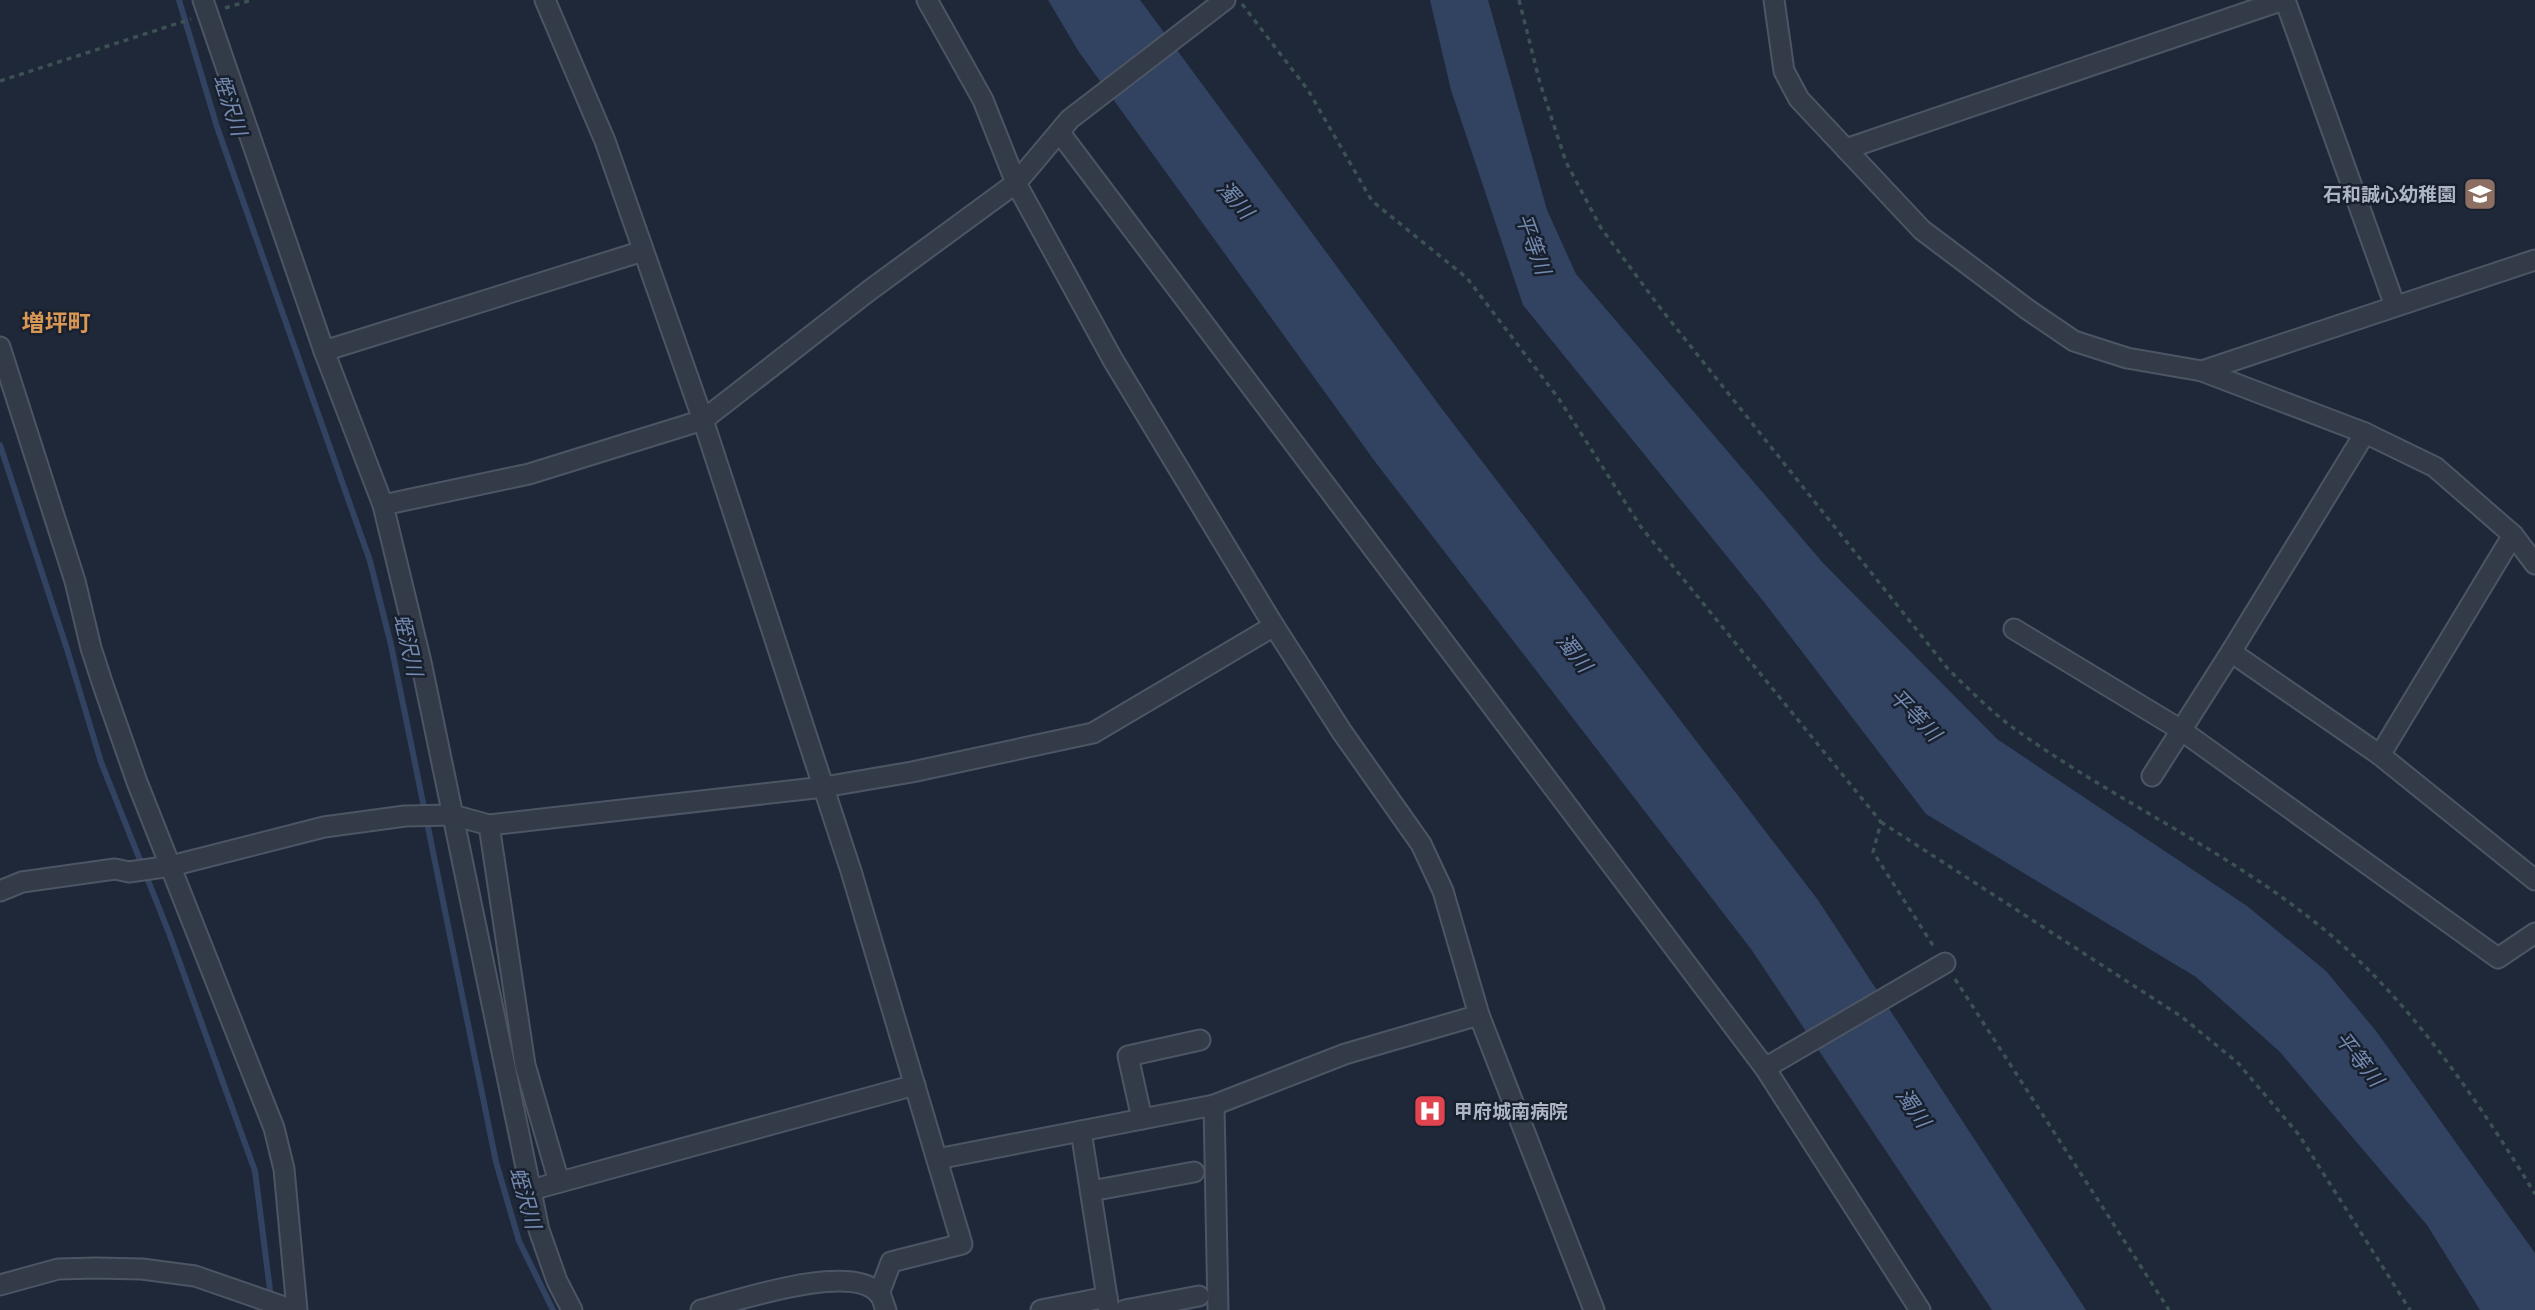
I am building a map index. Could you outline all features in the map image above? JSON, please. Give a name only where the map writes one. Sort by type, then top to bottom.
[{"type":"street","points":[[545,0],[605,141],[703,420],[824,787],[962,1244],[891,1262],[883,1302],[859,1282],[812,1281],[701,1310]]},
{"type":"street","points":[[927,0],[983,100],[1016,183],[1112,360],[1274,626],[1342,732],[1421,844],[1443,891],[1479,1015],[1594,1310]]},
{"type":"street","points":[[1774,0],[1784,71],[1799,99],[1922,230],[2074,341],[2127,358],[2202,371],[2365,433],[2435,467],[2513,535],[2535,564]]},
{"type":"street","points":[[1846,149],[2284,0],[2395,306]]},
{"type":"street","points":[[383,505],[528,474],[703,420],[870,290],[1016,183],[1065,126],[1227,1]]},
{"type":"street","points":[[200,9],[383,505],[401,575],[446,815],[512,1097],[539,1230],[572,1310]]},
{"type":"street","points":[[1065,126],[1772,1064],[1920,1310]]},
{"type":"street","points":[[324,351],[643,251]]},
{"type":"street","points":[[2202,371],[2535,260]]},
{"type":"street","points":[[0,347],[75,581],[91,648],[166,866],[274,1128],[285,1169],[291,1309],[195,1276],[142,1269],[58,1269],[0,1285]]},
{"type":"street","points":[[2152,776],[2365,433]]},
{"type":"street","points":[[2380,755],[2513,535]]},
{"type":"street","points":[[0,891],[22,882],[115,869],[129,872],[166,866],[324,827],[413,816],[446,815],[489,825],[824,787],[912,772],[1093,733],[1274,626]]},
{"type":"street","points":[[2014,629],[2181,730],[2498,958],[2535,933]]},
{"type":"street","points":[[2231,652],[2380,755],[2535,880]]},
{"type":"street","points":[[489,825],[525,1065],[559,1182]]},
{"type":"street","points":[[1772,1064],[1937,968]]},
{"type":"street","points":[[937,1159],[1214,1105],[1345,1054],[1479,1015]]},
{"type":"street","points":[[1142,1119],[1128,1056],[1200,1040]]},
{"type":"street","points":[[531,1190],[915,1085]]},
{"type":"street","points":[[512,1097],[534,1094]]},
{"type":"street","points":[[1214,1105],[1218,1310]]},
{"type":"street","points":[[1041,1310],[1108,1303],[1081,1131]]},
{"type":"street","points":[[1091,1191],[1194,1172]]},
{"type":"street","points":[[1125,1310],[1199,1296]]},
{"type":"path","points":[[1519,0],[1540,83],[1566,162],[1601,228],[1686,340],[1948,669],[1982,703],[2019,732],[2242,872],[2319,925],[2348,949],[2428,1039],[2499,1135],[2535,1194]]},
{"type":"path","points":[[1227,1],[1308,90],[1372,201],[1467,278],[1559,399],[1641,527],[1881,822],[2182,1017],[2238,1063],[2299,1135],[2410,1310]]},
{"type":"path","points":[[0,81],[173,25],[200,9]]},
{"type":"path","points":[[1881,822],[1873,852],[1937,968],[2169,1310]]},
{"type":"water","name":"濁川","points":[[1048,0],[1140,0],[1442,409],[1818,900],[2086,1310],[1992,1310],[1751,949],[1376,463],[1079,52]]},
{"type":"water","name":"平等川","points":[[1430,0],[1488,0],[1547,210],[1576,274],[1823,563],[1997,739],[2247,906],[2326,971],[2376,1031],[2535,1253],[2535,1310],[2480,1310],[2427,1225],[2280,1052],[2196,977],[1926,814],[1764,602],[1523,305],[1451,90]]},
{"type":"waterway","name":"蛭沢川","points":[[179,0],[217,127],[370,561],[391,645],[496,1162],[519,1241],[553,1310]]},
{"type":"waterway","points":[[0,445],[101,762],[169,933],[255,1171],[271,1298]]},
{"type":"place","name":"石和誠心幼稚園","points":[[2480,194]]},
{"type":"place","name":"甲府城南病院","points":[[1430,1111]]},
{"type":"district","name":"増坪町","points":[[56,323]]}]
